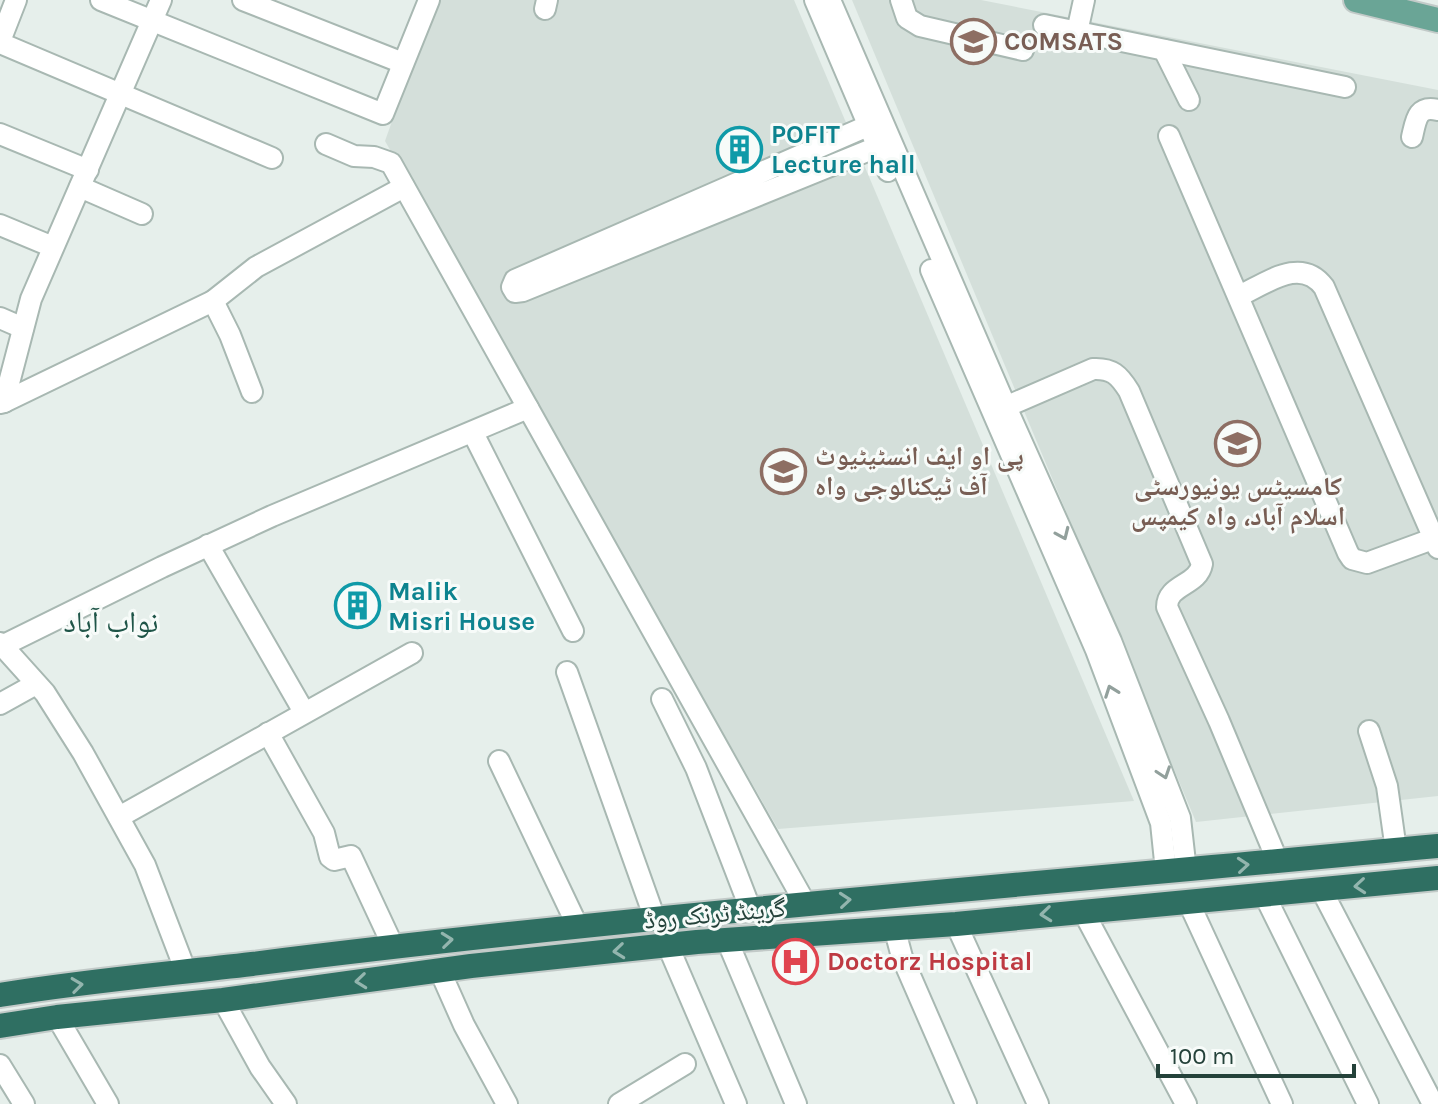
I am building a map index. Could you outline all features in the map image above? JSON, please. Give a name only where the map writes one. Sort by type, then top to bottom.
[{"type":"highway","name":"گرینڈ ٹرنک روڈ","points":[[0,995],[393,946],[750,908],[1438,846]]},
{"type":"highway","points":[[1108,876],[1109,908]]},
{"type":"highway","name":"گرینڈ ٹرنک روڈ","points":[[0,1026],[668,946],[956,924],[1438,878]]},
{"type":"main road","points":[[1356,0],[1438,20]]},
{"type":"street","points":[[16,0],[0,42],[272,158]]},
{"type":"street","points":[[101,0],[383,114],[426,1]]},
{"type":"street","points":[[2,403],[7,366],[31,299],[161,0]]},
{"type":"street","points":[[243,0],[403,63]]},
{"type":"street","points":[[815,0],[875,123],[999,410],[1096,650],[1176,871]]},
{"type":"street","points":[[830,0],[875,123]]},
{"type":"street","points":[[901,0],[907,18],[920,26],[1023,50]]},
{"type":"street","points":[[1077,32],[1084,0]]},
{"type":"street","points":[[1044,25],[1345,87]]},
{"type":"street","points":[[1164,50],[1189,100]]},
{"type":"street","points":[[1412,137],[1421,110],[1438,110]]},
{"type":"street","points":[[875,123],[515,280],[512,287],[515,292],[523,291],[884,144]]},
{"type":"street","points":[[0,134],[84,178],[142,214]]},
{"type":"street","points":[[1169,136],[1352,559],[1367,563],[1437,541],[1318,278],[1301,271],[1287,274],[1239,296]]},
{"type":"street","points":[[326,144],[354,156],[374,157],[391,163],[805,903]]},
{"type":"street","points":[[2,403],[213,301],[256,267],[404,187]]},
{"type":"street","points":[[0,225],[53,247]]},
{"type":"street","points":[[213,301],[252,392]]},
{"type":"street","points":[[0,318],[23,328]]},
{"type":"street","points":[[999,410],[1093,369],[1108,368],[1116,373],[1129,391],[1202,564],[1196,578],[1167,598],[1167,607],[1278,862]]},
{"type":"street","points":[[186,972],[145,865],[83,753],[45,693],[1,644],[272,516],[528,408]]},
{"type":"street","points":[[473,433],[573,631]]},
{"type":"street","points":[[208,545],[304,712]]},
{"type":"street","points":[[119,817],[412,653]]},
{"type":"street","points":[[567,672],[655,919]]},
{"type":"street","points":[[0,704],[36,684]]},
{"type":"street","points":[[662,699],[696,768],[750,908]]},
{"type":"street","points":[[1369,731],[1387,786],[1396,850]]},
{"type":"street","points":[[268,733],[324,833],[330,857],[334,860],[351,856],[393,946]]},
{"type":"street","points":[[499,761],[578,927]]},
{"type":"street","points":[[1321,889],[1433,1104]]},
{"type":"street","points":[[1264,894],[1368,1104]]},
{"type":"street","points":[[1188,901],[1282,1104]]},
{"type":"street","points":[[1083,911],[1186,1104]]},
{"type":"street","points":[[956,924],[1038,1104]]},
{"type":"street","points":[[894,927],[902,957],[966,1104]]},
{"type":"street","points":[[727,940],[796,1104]]},
{"type":"street","points":[[668,946],[736,1104]]},
{"type":"street","points":[[440,971],[464,1025],[507,1104]]},
{"type":"street","points":[[223,1000],[281,1102]]},
{"type":"street","points":[[57,1017],[108,1104]]},
{"type":"street","points":[[619,1104],[685,1064]]},
{"type":"street","points":[[0,1065],[24,1104]]},
{"type":"shaded area","name":"پی او ایف انسٹیٹیوٹ آف ٹیکنالوجی واہ","points":[[435,0],[794,0],[1134,801],[778,829],[385,141]]},
{"type":"shaded area","name":"کامسیٹس یونیورسٹی اسلام آباد، واہ کیمپس","points":[[852,0],[981,0],[1438,90],[1438,796],[1196,822]]},
{"type":"place","name":"COMSATS","points":[[973,41]]},
{"type":"place","name":"POFIT Lecture hall","points":[[740,149]]},
{"type":"place","name":"کامسیٹس یونیورسٹی اسلام آباد، واہ کیمپس","points":[[1238,443]]},
{"type":"place","name":"پی او ایف انسٹیٹیوٹ آف ٹیکنالوجی واہ","points":[[784,471]]},
{"type":"place","name":"Malik Misri House","points":[[357,606]]},
{"type":"place","name":"Doctorz Hospital","points":[[796,961]]},
{"type":"district","name":"نواب آباد","points":[[111,622]]}]
